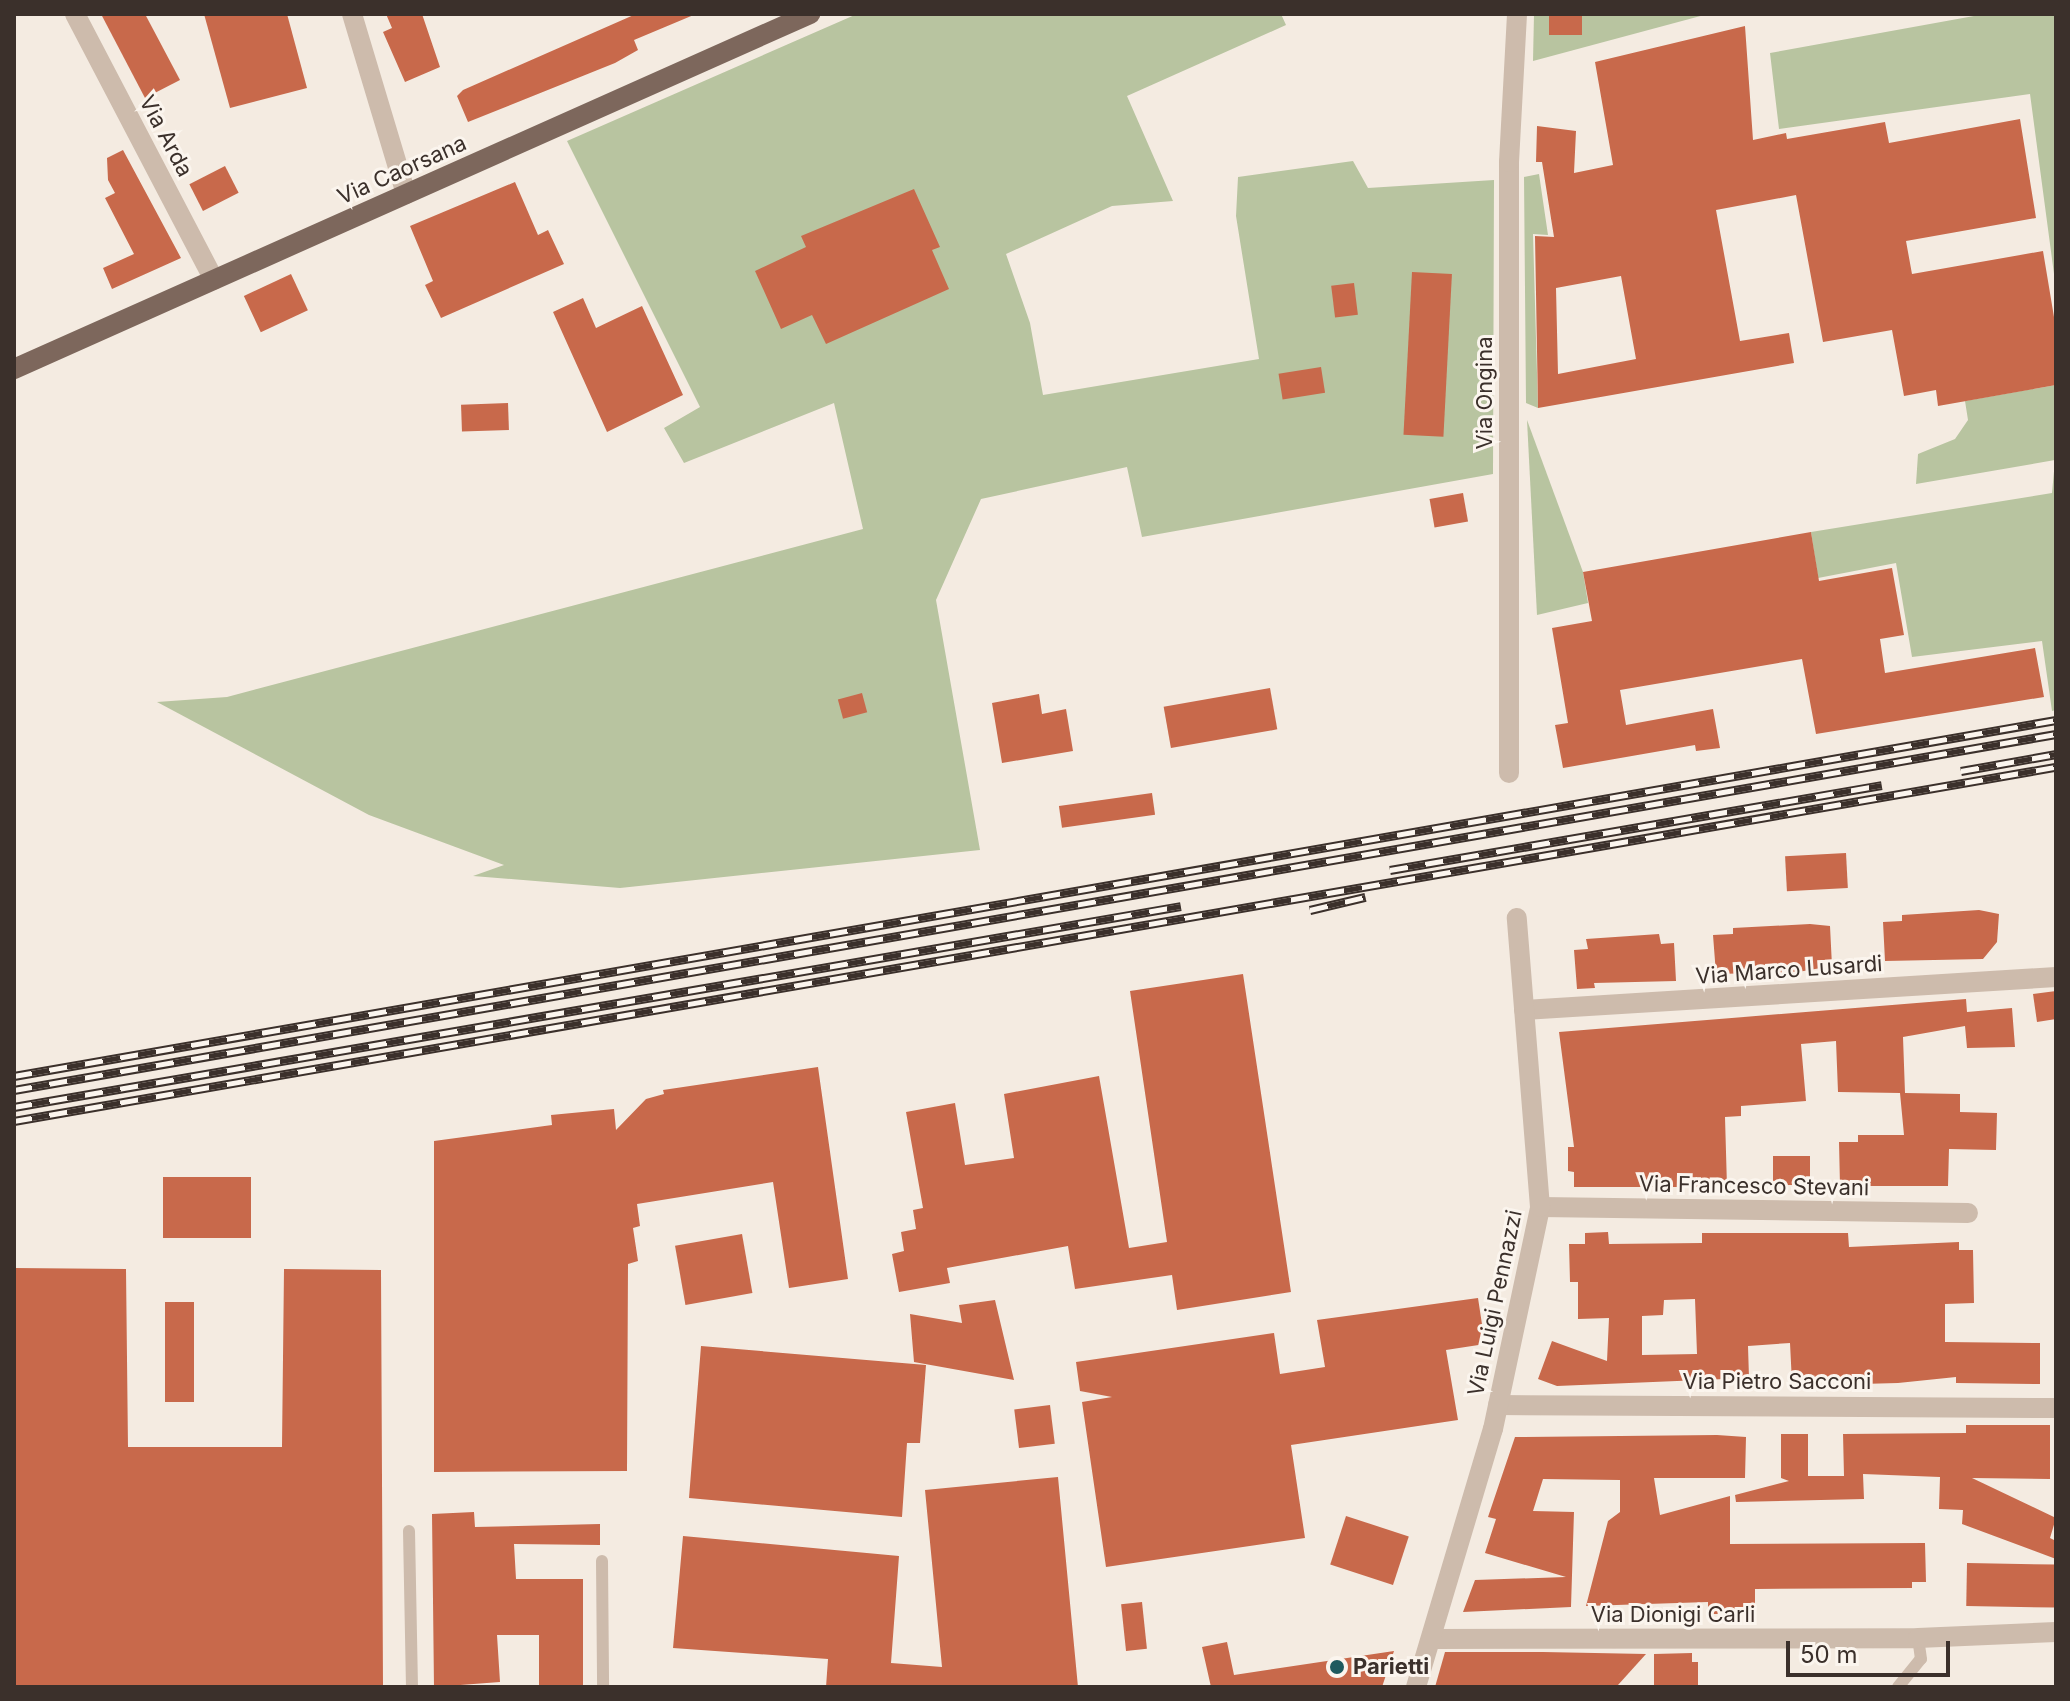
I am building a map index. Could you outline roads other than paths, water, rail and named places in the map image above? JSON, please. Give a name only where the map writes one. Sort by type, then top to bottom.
[{"type":"main road","name":"Via Caorsana","points":[[14,369],[810,14]]},
{"type":"street","name":"Via Arda","points":[[75,14],[214,280]]},
{"type":"street","points":[[352,14],[406,194]]},
{"type":"street","name":"Via Ongina","points":[[1509,773],[1509,162],[1517,14]]},
{"type":"street","name":"Via Luigi Pennazzi","points":[[1416,1687],[1434,1639],[1498,1405],[1540,1207],[1517,918]]},
{"type":"street","name":"Via Marco Lusardi","points":[[1524,1010],[2056,977]]},
{"type":"street","name":"Via Francesco Stevani","points":[[1540,1207],[1968,1213]]},
{"type":"street","name":"Via Pietro Sacconi","points":[[1498,1405],[2056,1408]]},
{"type":"street","name":"Via Dionigi Carli","points":[[1434,1639],[1918,1638],[2056,1632]]},
{"type":"lane","points":[[409,1531],[412,1687]]},
{"type":"lane","points":[[602,1561],[603,1687]]},
{"type":"lane","points":[[1898,1687],[1921,1659],[1918,1638]]},
{"type":"railway","points":[[14,1076],[2056,720]]},
{"type":"railway","points":[[14,1090],[2056,734]]},
{"type":"railway","points":[[1961,771],[2056,754]]},
{"type":"railway","points":[[14,1121],[2056,767]]},
{"type":"railway","points":[[1390,870],[1882,785]]},
{"type":"railway","points":[[1310,910],[1365,897]]},
{"type":"railway","points":[[14,1107],[1181,906]]},
{"type":"place","name":"Parietti","points":[[1337,1667]]}]
